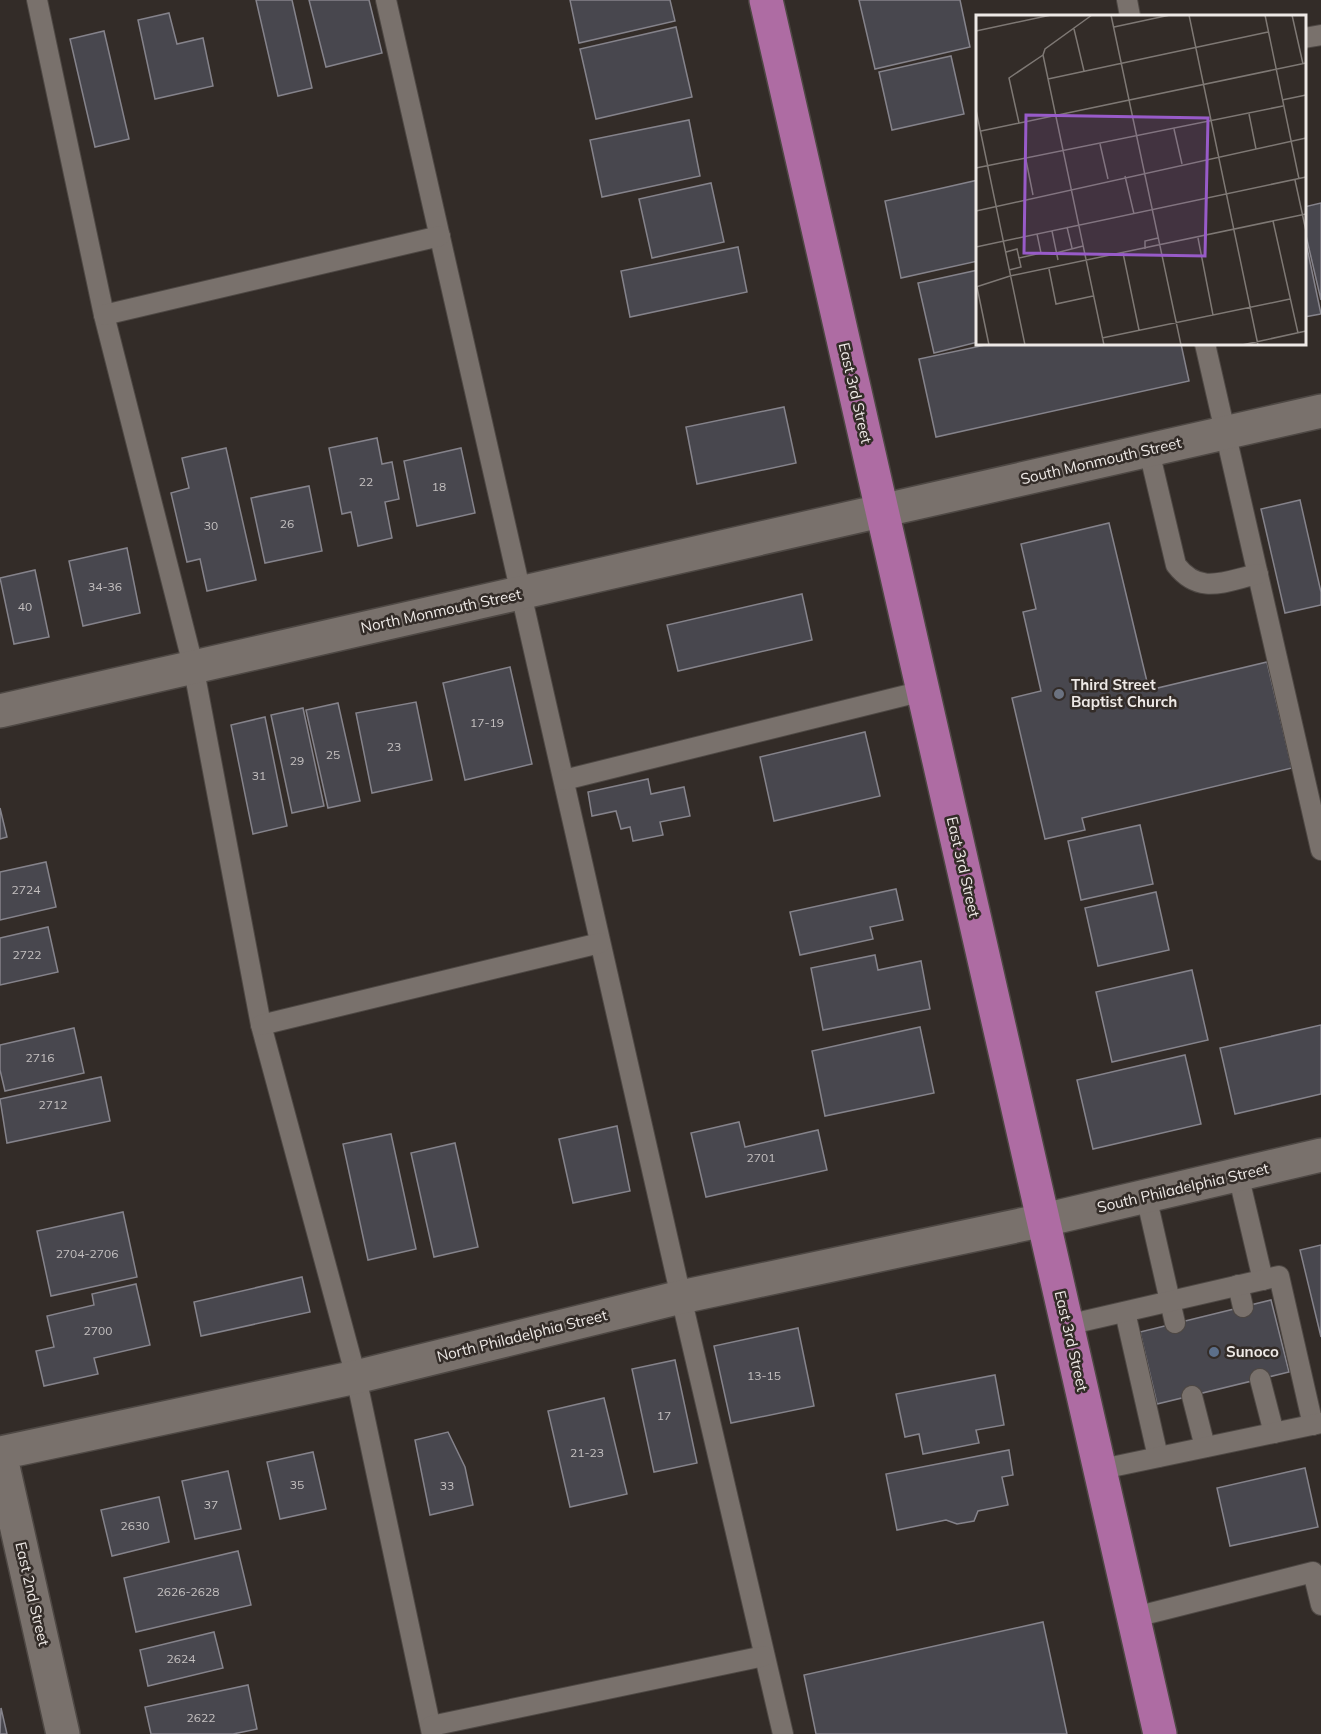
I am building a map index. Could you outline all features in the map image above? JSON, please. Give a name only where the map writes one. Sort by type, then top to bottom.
[{"type":"main road","name":"East 3rd Street","points":[[766,0],[1067,1325],[1102,1469],[1160,1734]]},
{"type":"street","name":"South Monmouth Street","points":[[882,511],[1321,411]]},
{"type":"street","name":"North Monmouth Street","points":[[0,711],[193,665],[882,511]]},
{"type":"street","name":"South Philadelphia Street","points":[[1044,1220],[1321,1155]]},
{"type":"street","name":"North Philadelphia Street","points":[[0,1453],[356,1377],[681,1297],[1044,1220]]},
{"type":"street","name":"East 2nd Street","points":[[0,1453],[63,1734]]},
{"type":"lane","points":[[37,0],[104,315],[193,665],[261,1025],[356,1377],[431,1730],[764,1656]]},
{"type":"lane","points":[[386,0],[681,1297],[783,1734]]},
{"type":"lane","points":[[1127,0],[1130,15]]},
{"type":"lane","points":[[1306,38],[1321,35]]},
{"type":"lane","points":[[104,315],[440,236]]},
{"type":"lane","points":[[1205,345],[1258,574],[1314,786],[1321,850]]},
{"type":"lane","points":[[1149,451],[1176,565],[1186,578],[1204,586],[1258,574]]},
{"type":"lane","points":[[564,780],[923,691]]},
{"type":"lane","points":[[261,1025],[600,943]]},
{"type":"lane","points":[[1238,1174],[1263,1280]]},
{"type":"lane","points":[[1146,1196],[1175,1323]]},
{"type":"lane","points":[[1067,1325],[1279,1276],[1317,1424],[1102,1469]]},
{"type":"lane","points":[[1238,1285],[1244,1307]]},
{"type":"lane","points":[[1125,1312],[1158,1457]]},
{"type":"lane","points":[[1260,1379],[1274,1433]]},
{"type":"lane","points":[[1192,1396],[1204,1447]]},
{"type":"lane","points":[[1135,1617],[1313,1572],[1321,1605]]},
{"type":"building","points":[[256,0],[292,0],[312,88],[278,96]]},
{"type":"building","points":[[309,0],[369,0],[382,53],[326,67]]},
{"type":"building","points":[[570,0],[670,0],[675,21],[579,43]]},
{"type":"building","points":[[859,0],[960,0],[970,47],[875,69]]},
{"type":"building","points":[[169,13],[177,44],[203,38],[213,86],[155,99],[138,20]]},
{"type":"building","points":[[676,27],[692,97],[596,119],[580,49]]},
{"type":"building","points":[[104,31],[129,139],[95,147],[70,39]]},
{"type":"building","points":[[951,56],[964,114],[892,130],[879,72]]},
{"type":"building","points":[[689,120],[700,176],[602,197],[590,140]]},
{"type":"building","points":[[976,180],[976,261],[901,278],[885,201]]},
{"type":"building","points":[[711,183],[724,242],[652,258],[639,199]]},
{"type":"building","points":[[1321,203],[1321,300],[1306,236],[1306,207]]},
{"type":"building","points":[[1306,243],[1321,314],[1306,317]]},
{"type":"building","points":[[738,247],[747,292],[630,317],[621,271]]},
{"type":"building","points":[[976,270],[976,342],[934,353],[918,283]]},
{"type":"building","points":[[985,345],[1181,345],[1189,381],[936,437],[919,359]]},
{"type":"building","points":[[784,407],[796,463],[697,484],[686,427]]},
{"type":"building","points":[[377,438],[382,464],[392,462],[399,499],[385,502],[392,538],[358,546],[351,512],[342,514],[329,448]]},
{"type":"building","points":[[226,448],[256,580],[207,591],[200,559],[187,562],[171,493],[189,488],[182,458]]},
{"type":"building","points":[[461,448],[475,513],[417,526],[404,461]]},
{"type":"building","points":[[309,486],[322,551],[265,563],[251,498]]},
{"type":"building","points":[[1300,500],[1321,592],[1321,605],[1285,613],[1261,509]]},
{"type":"building","points":[[1109,523],[1149,690],[1267,662],[1292,768],[1082,818],[1085,830],[1045,839],[1012,698],[1041,691],[1023,612],[1036,609],[1021,544]]},
{"type":"building","points":[[127,548],[140,613],[83,626],[69,561]]},
{"type":"building","points":[[35,570],[49,637],[14,644],[0,578]]},
{"type":"building","points":[[802,594],[812,640],[678,671],[667,625]]},
{"type":"building","points":[[510,667],[532,764],[465,780],[443,683]]},
{"type":"building","points":[[416,702],[432,780],[372,793],[356,713]]},
{"type":"building","points":[[338,703],[360,801],[328,808],[306,710]]},
{"type":"building","points":[[303,708],[324,806],[292,813],[271,715]]},
{"type":"building","points":[[265,717],[287,826],[253,834],[231,725]]},
{"type":"building","points":[[865,732],[880,796],[774,821],[760,757]]},
{"type":"building","points":[[648,779],[651,794],[684,787],[690,816],[660,822],[663,835],[633,841],[630,827],[621,829],[616,811],[592,816],[588,792]]},
{"type":"building","points":[[0,808],[7,837],[0,839]]},
{"type":"building","points":[[1140,825],[1153,884],[1081,900],[1068,841]]},
{"type":"building","points":[[46,862],[56,907],[0,920],[0,872]]},
{"type":"building","points":[[896,889],[903,920],[870,927],[873,939],[800,955],[790,912]]},
{"type":"building","points":[[1156,892],[1169,950],[1098,966],[1085,908]]},
{"type":"building","points":[[48,927],[58,972],[0,985],[0,938]]},
{"type":"building","points":[[875,955],[878,970],[921,961],[930,1009],[823,1030],[811,968]]},
{"type":"building","points":[[1192,970],[1208,1040],[1112,1062],[1096,992]]},
{"type":"building","points":[[1321,1025],[1321,1094],[1235,1114],[1220,1048]]},
{"type":"building","points":[[920,1027],[934,1093],[825,1116],[812,1051]]},
{"type":"building","points":[[74,1028],[84,1073],[5,1091],[0,1070],[0,1045]]},
{"type":"building","points":[[1185,1055],[1201,1124],[1093,1149],[1077,1080]]},
{"type":"building","points":[[101,1077],[110,1121],[7,1143],[0,1099]]},
{"type":"building","points":[[739,1122],[745,1147],[818,1130],[827,1170],[706,1197],[691,1133]]},
{"type":"building","points":[[617,1126],[630,1191],[573,1203],[559,1139]]},
{"type":"building","points":[[391,1134],[416,1249],[368,1260],[343,1144]]},
{"type":"building","points":[[455,1143],[478,1247],[434,1257],[411,1153]]},
{"type":"building","points":[[123,1212],[137,1277],[51,1296],[37,1231]]},
{"type":"building","points":[[1321,1245],[1321,1337],[1300,1250]]},
{"type":"building","points":[[302,1277],[310,1312],[201,1336],[194,1302]]},
{"type":"building","points":[[136,1284],[150,1345],[94,1358],[98,1374],[44,1386],[36,1351],[54,1347],[47,1316],[94,1305],[92,1294]]},
{"type":"building","name":"Sunoco","points":[[1271,1300],[1289,1372],[1157,1404],[1140,1332]]},
{"type":"building","points":[[798,1328],[814,1406],[731,1423],[714,1346]]},
{"type":"building","points":[[675,1360],[697,1463],[654,1472],[632,1369]]},
{"type":"building","points":[[995,1375],[1004,1425],[976,1430],[979,1443],[923,1454],[919,1434],[905,1437],[896,1394]]},
{"type":"building","points":[[604,1398],[627,1494],[570,1507],[548,1411]]},
{"type":"building","points":[[448,1432],[465,1467],[473,1505],[430,1515],[415,1440]]},
{"type":"building","points":[[1009,1450],[1013,1475],[1002,1477],[1008,1505],[978,1511],[974,1521],[957,1524],[946,1520],[897,1530],[886,1474]]},
{"type":"building","points":[[313,1452],[326,1509],[280,1519],[267,1462]]},
{"type":"building","points":[[1305,1468],[1318,1527],[1230,1546],[1217,1488]]},
{"type":"building","points":[[228,1471],[241,1529],[195,1539],[182,1481]]},
{"type":"building","points":[[159,1497],[169,1542],[112,1556],[101,1510]]},
{"type":"building","points":[[238,1551],[251,1605],[136,1632],[124,1578]]},
{"type":"building","points":[[1043,1622],[1067,1734],[816,1734],[804,1675]]},
{"type":"building","points":[[214,1632],[223,1668],[148,1686],[140,1650]]},
{"type":"building","points":[[248,1685],[257,1729],[233,1734],[151,1734],[145,1707]]},
{"type":"building","points":[[1,1708],[7,1734],[0,1734]]},
{"type":"place","name":"Third Street Baptist Church","points":[[1059,694]]},
{"type":"place","name":"Sunoco","points":[[1214,1352]]}]
